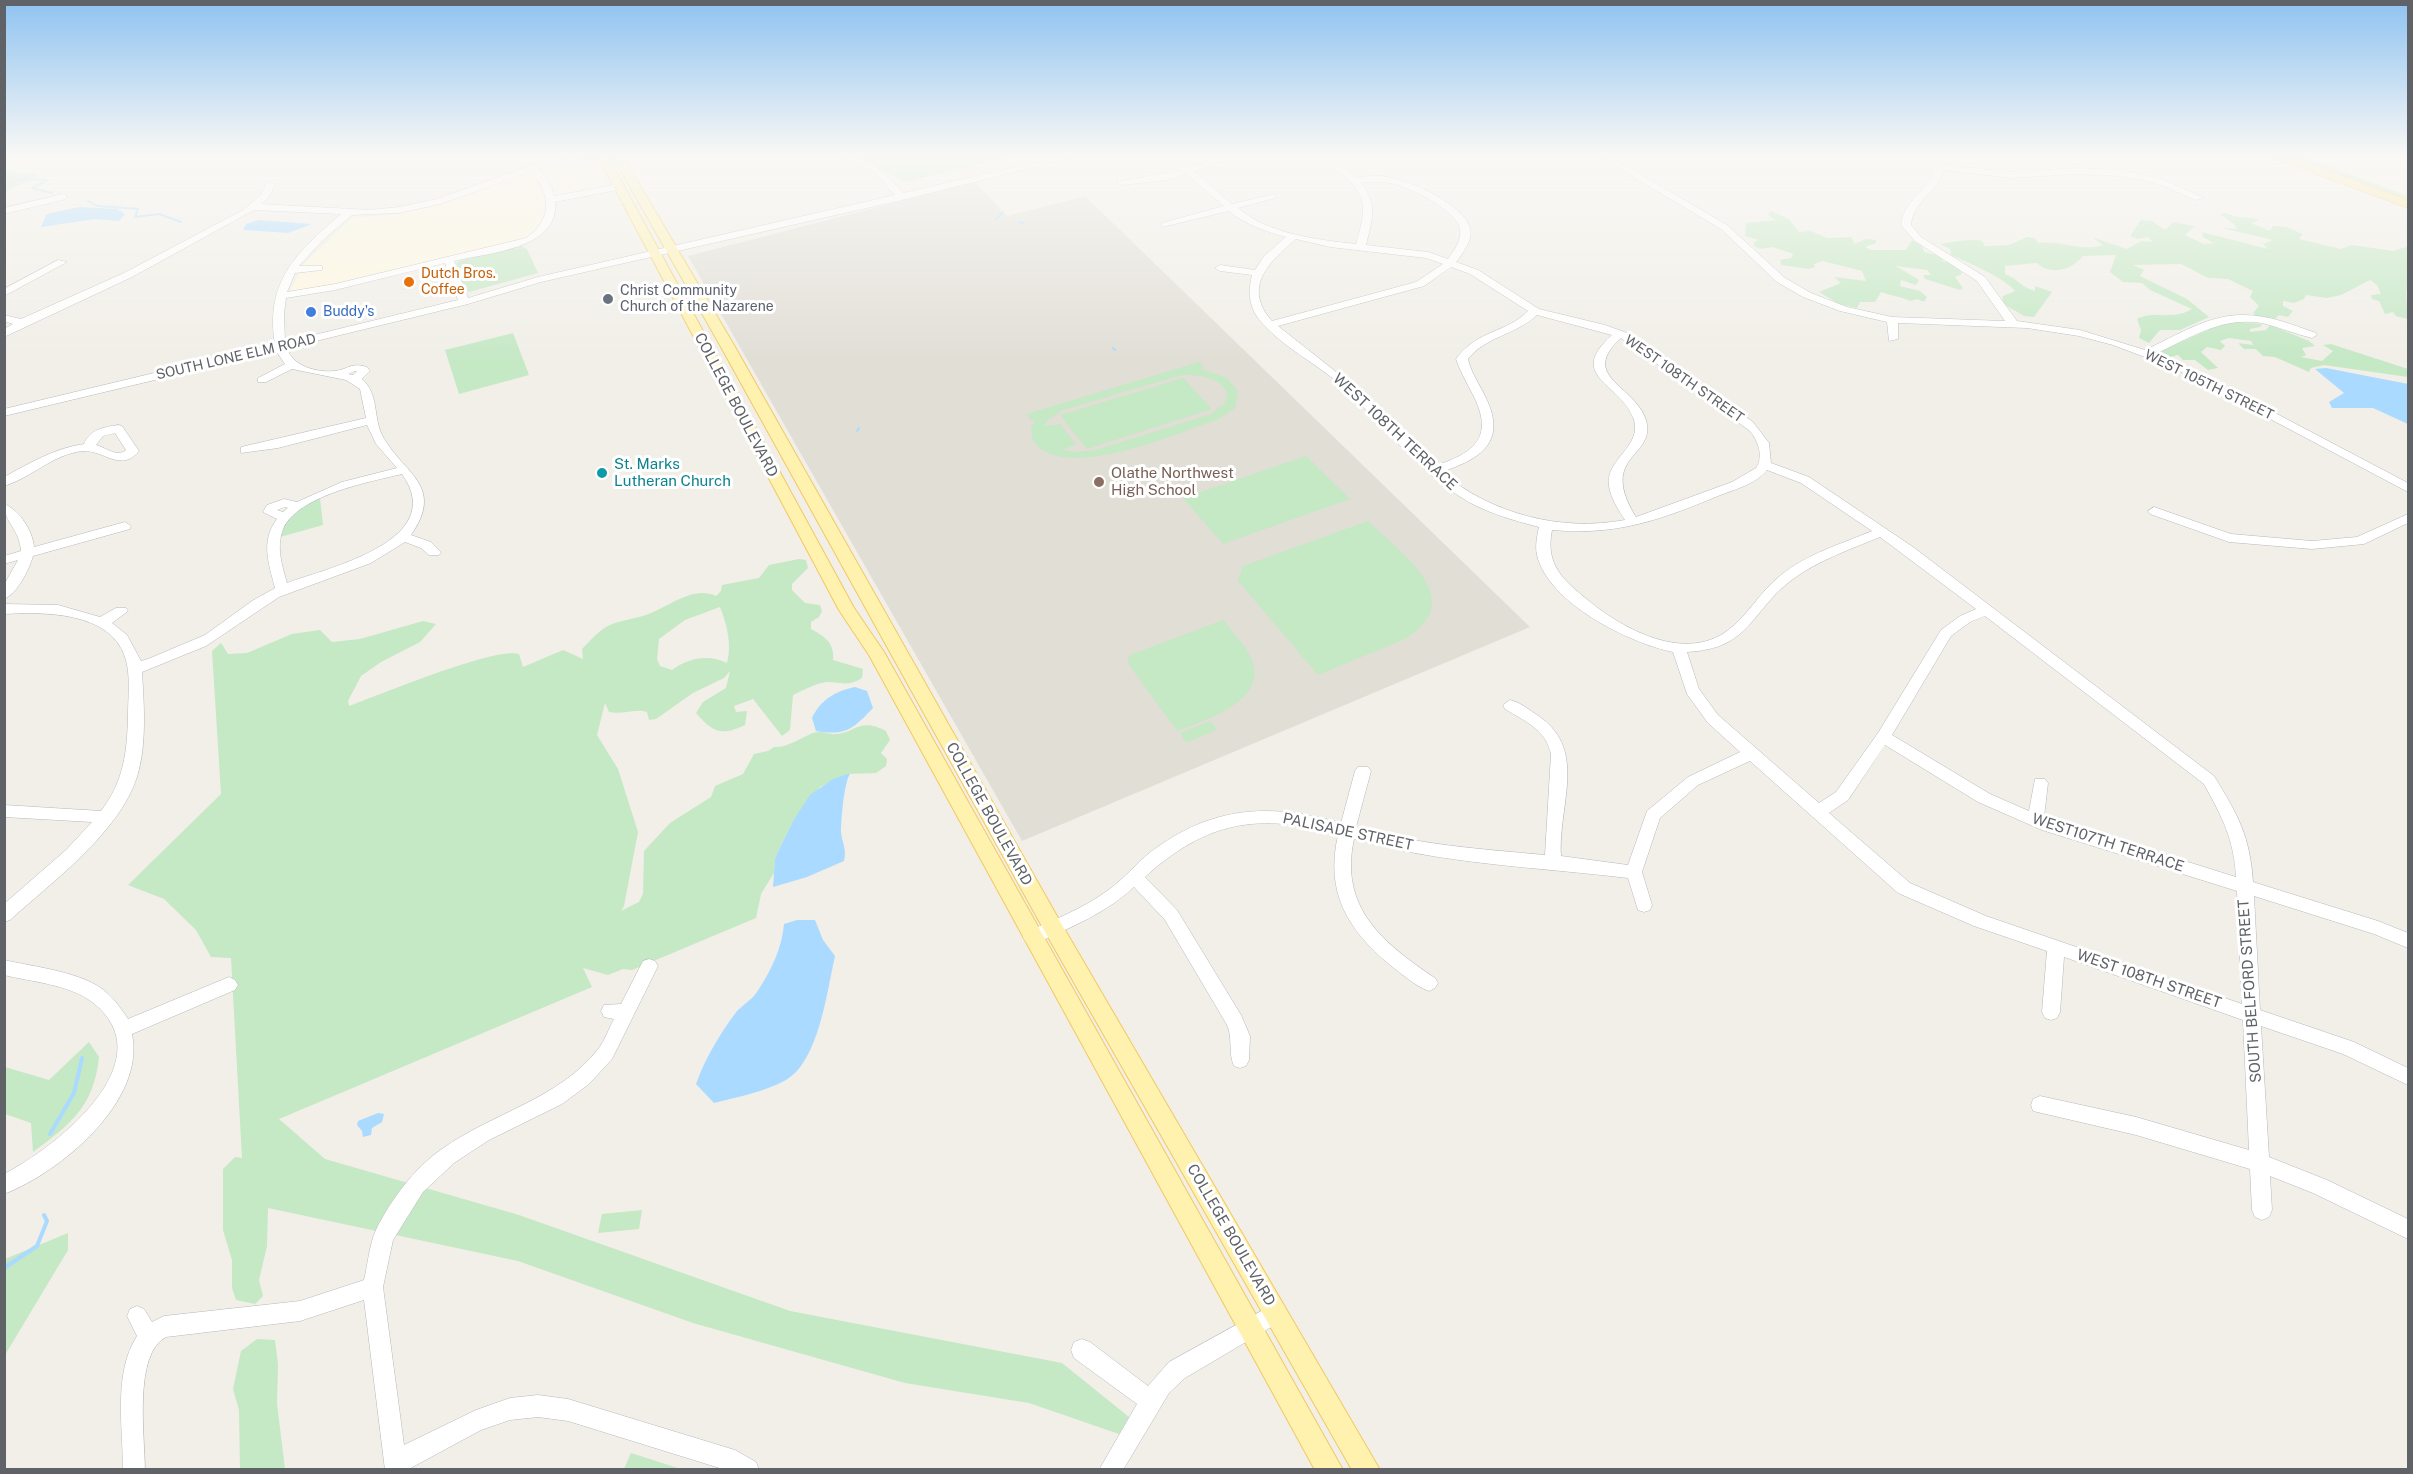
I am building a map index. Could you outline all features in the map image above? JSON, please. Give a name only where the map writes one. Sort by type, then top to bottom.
[{"type":"main road","name":"COLLEGE BOULEVARD","points":[[644,224],[665,254],[1367,1470]]},
{"type":"main road","name":"COLLEGE BOULEVARD","points":[[650,224],[847,610],[876,652],[1249,1328],[1330,1470]]},
{"type":"street","points":[[4,334],[128,275],[224,224]]},
{"type":"street","points":[[134,669],[189,649],[282,590],[350,568],[374,556],[403,537],[412,524],[418,504],[412,480],[380,442],[371,420],[368,393],[361,383],[337,374],[292,365],[284,358],[280,347],[276,310],[279,296],[291,270],[305,252],[337,224]]},
{"type":"street","points":[[279,296],[335,287],[518,245],[536,237],[548,224]]},
{"type":"street","name":"SOUTH LONE ELM ROAD","points":[[4,413],[466,302],[545,287],[665,254],[785,229],[799,224]]},
{"type":"street","points":[[1165,225],[1170,224]]},
{"type":"street","name":"WEST 108TH STREET","points":[[1256,224],[1292,237],[1415,253],[1450,263],[1474,272],[1535,311],[1619,333],[1634,341],[1754,428],[1766,448],[1765,465]]},
{"type":"street","points":[[1360,247],[1365,224]]},
{"type":"street","points":[[1271,325],[1420,284],[1430,279],[1450,263],[1459,251],[1465,236],[1462,224]]},
{"type":"street","name":"WEST 105TH STREET","points":[[1719,224],[1769,270],[1797,290],[1844,309],[1892,320],[2013,324],[2080,333],[2147,353],[2192,373],[2409,488]]},
{"type":"street","points":[[1906,224],[1918,239],[1981,279],[2013,324]]},
{"type":"street","points":[[1220,268],[1257,273],[1266,258],[1292,237]]},
{"type":"street","points":[[449,261],[466,302]]},
{"type":"street","points":[[4,293],[62,262]]},
{"type":"street","points":[[291,270],[318,268]]},
{"type":"street","name":"WEST 108TH TERRACE","points":[[1257,273],[1254,284],[1257,309],[1271,325],[1306,356],[1339,378],[1454,488],[1500,512],[1546,525]]},
{"type":"street","points":[[1434,470],[1465,460],[1479,450],[1489,433],[1491,423],[1482,400],[1458,358],[1471,345],[1494,332],[1517,325],[1535,311]]},
{"type":"street","points":[[4,318],[22,324]]},
{"type":"street","points":[[2147,353],[2235,318],[2264,321],[2312,335]]},
{"type":"street","points":[[1892,320],[1893,339]]},
{"type":"street","points":[[1619,333],[1603,346],[1599,364],[1604,379],[1636,410],[1641,426],[1640,438],[1621,462],[1615,476],[1617,499],[1633,523]]},
{"type":"street","points":[[262,380],[292,365]]},
{"type":"street","points":[[245,450],[278,444],[371,420]]},
{"type":"street","points":[[4,482],[59,455],[90,447]]},
{"type":"street","points":[[1818,812],[1842,796],[1883,737],[1946,633],[1965,619],[1984,610],[1908,550],[1879,533],[1805,480],[1765,465],[1751,478],[1656,518],[1602,528],[1546,525],[1544,556],[1562,584],[1598,617],[1620,631],[1646,642],[1678,648],[1711,644],[1733,634],[1744,626],[1769,592],[1787,577],[1808,564],[1879,533]]},
{"type":"street","points":[[282,590],[273,543],[276,530],[285,517],[299,506],[336,488],[405,470]]},
{"type":"street","points":[[4,507],[26,531],[28,553],[23,571],[4,595]]},
{"type":"street","points":[[2154,511],[2229,538],[2312,545],[2360,541],[2409,518]]},
{"type":"street","points":[[4,560],[125,526]]},
{"type":"street","points":[[403,537],[426,545],[434,552]]},
{"type":"street","points":[[4,609],[67,612],[102,622],[123,640],[132,655],[134,669],[132,763],[126,785],[104,817],[4,915]]},
{"type":"street","name":"SOUTH BELFORD STREET","points":[[1984,610],[2209,780],[2234,821],[2243,854],[2262,1210]]},
{"type":"street","points":[[102,622],[121,611]]},
{"type":"street","points":[[1644,905],[1634,873],[1653,815],[1693,781],[1750,754],[1713,719],[1696,699],[1678,648]]},
{"type":"street","points":[[1510,705],[1542,726],[1556,741],[1560,772],[1551,844],[1553,862]]},
{"type":"street","name":"WEST107TH TERRACE","points":[[1883,737],[1984,798],[2036,820],[2378,928],[2409,941]]},
{"type":"street","name":"WEST 108TH STREET","points":[[1750,754],[1904,888],[1980,921],[2348,1048],[2409,1077]]},
{"type":"street","points":[[1363,771],[1341,869],[1345,892],[1372,938],[1399,963],[1429,983]]},
{"type":"street","points":[[2036,820],[2040,783]]},
{"type":"street","points":[[4,811],[104,817]]},
{"type":"street","name":"PALISADE STREET","points":[[1032,937],[1096,907],[1136,878],[1162,852],[1224,821],[1251,816],[1277,816],[1312,821],[1386,842],[1463,854],[1553,862],[1634,873]]},
{"type":"street","points":[[1136,878],[1171,915],[1235,1021],[1241,1036],[1240,1060]]},
{"type":"street","name":"WEST 108TH STREET","points":[[2051,1012],[2056,947]]},
{"type":"street","points":[[649,966],[619,1011],[606,1053],[582,1078],[555,1098],[482,1134],[447,1156],[416,1185],[384,1236],[373,1287],[396,1466],[476,1421],[510,1410],[538,1406],[568,1410],[735,1461],[748,1470]]},
{"type":"street","points":[[4,968],[88,990],[111,1010],[123,1029],[124,1062],[112,1095],[86,1129],[48,1161],[4,1185]]},
{"type":"street","points":[[123,1029],[229,985]]},
{"type":"street","points":[[2040,1105],[2149,1127],[2260,1162],[2409,1229]]},
{"type":"street","points":[[134,1470],[136,1370],[139,1353],[148,1336],[164,1327],[300,1311],[373,1287]]},
{"type":"street","points":[[1110,1470],[1161,1385],[1177,1370],[1276,1313]]},
{"type":"street","points":[[137,1316],[148,1336]]},
{"type":"street","points":[[1082,1350],[1152,1402]]},
{"type":"shaded area","points":[[347,224],[543,224],[542,227],[524,240],[337,285],[290,291],[304,264]]},
{"type":"shaded area","name":"Olathe Northwest High School","points":[[813,224],[1114,224],[1530,627],[1022,841],[688,256]]},
{"type":"green space","points":[[1746,224],[1793,224],[1799,232],[1811,231],[1827,238],[1851,237],[1855,244],[1865,239],[1876,240],[1876,243],[1865,247],[1871,250],[1906,250],[1912,240],[1922,246],[1924,252],[1944,257],[1942,261],[1957,265],[1962,274],[1955,277],[1963,288],[1960,290],[1925,279],[1923,275],[1931,275],[1927,270],[1896,266],[1919,280],[1916,285],[1901,280],[1900,286],[1920,291],[1927,297],[1924,302],[1917,299],[1910,301],[1881,292],[1875,302],[1860,302],[1857,308],[1839,304],[1819,292],[1841,283],[1834,277],[1866,281],[1862,271],[1823,261],[1814,264],[1815,267],[1809,269],[1781,265],[1780,260],[1791,258],[1793,254],[1773,247],[1760,249],[1754,246],[1754,242],[1759,240],[1745,236]]},
{"type":"green space","points":[[2138,224],[2156,224],[2165,230],[2171,224],[2183,224],[2195,226],[2185,235],[2204,244],[2214,243],[2203,237],[2202,232],[2268,249],[2263,244],[2273,240],[2222,228],[2237,229],[2234,224],[2253,224],[2270,231],[2273,226],[2286,227],[2303,234],[2299,239],[2341,249],[2351,245],[2394,251],[2408,246],[2408,290],[2406,291],[2408,319],[2396,316],[2393,312],[2385,314],[2379,301],[2372,299],[2371,295],[2381,294],[2377,285],[2370,280],[2341,295],[2327,298],[2306,295],[2304,299],[2294,303],[2283,301],[2283,306],[2293,311],[2288,317],[2279,315],[2275,319],[2256,317],[2253,313],[2259,306],[2250,297],[2253,291],[2228,279],[2208,278],[2181,264],[2133,265],[2144,270],[2140,276],[2187,299],[2209,317],[2180,330],[2160,330],[2149,343],[2139,338],[2141,330],[2137,319],[2150,315],[2185,313],[2192,309],[2150,290],[2142,283],[2123,282],[2110,272],[2116,255],[2083,256],[2073,265],[2061,270],[2048,269],[2037,263],[2005,266],[2005,274],[2027,288],[2035,291],[2035,286],[2052,292],[2034,317],[2024,316],[2002,303],[2003,296],[2015,291],[2010,286],[1951,255],[1950,249],[1940,244],[1973,240],[1982,241],[1985,246],[2009,245],[2027,237],[2035,238],[2038,243],[2079,247],[2103,245],[2092,237],[2127,249],[2141,241],[2153,242],[2148,237],[2137,239],[2130,236]]},
{"type":"green space","points":[[521,246],[527,249],[538,273],[469,292],[464,290],[455,264],[459,261]]},
{"type":"green space","points":[[2228,321],[2262,324],[2260,327],[2250,329],[2250,332],[2266,330],[2270,325],[2309,341],[2315,346],[2302,348],[2306,355],[2301,357],[2322,361],[2333,351],[2323,345],[2331,344],[2408,369],[2408,377],[2324,365],[2311,368],[2309,372],[2275,357],[2263,356],[2256,349],[2244,349],[2238,343],[2253,345],[2251,341],[2229,338],[2220,341],[2225,346],[2221,350],[2207,347],[2201,352],[2218,368],[2208,370],[2195,360],[2183,360],[2178,355],[2166,358],[2156,353]]},
{"type":"green space","points":[[513,333],[529,375],[459,394],[445,350]]},
{"type":"green space","points":[[1199,362],[1204,368],[1201,369],[1227,378],[1238,391],[1235,408],[1217,420],[1149,444],[1094,457],[1069,458],[1048,453],[1033,441],[1031,428],[1035,420],[1031,420],[1026,414]],"holes":[[[1182,375],[1201,376],[1218,383],[1227,392],[1225,403],[1211,414],[1096,450],[1079,452],[1063,450],[1076,444],[1060,424],[1044,426],[1049,419],[1063,410]]]},
{"type":"green space","points":[[1183,378],[1212,409],[1087,449],[1060,415]]},
{"type":"green space","points":[[1306,456],[1350,499],[1223,544],[1183,498]]},
{"type":"green space","points":[[320,498],[323,525],[280,537],[286,524],[295,514]]},
{"type":"green space","points":[[1368,521],[1412,563],[1424,578],[1431,593],[1431,609],[1423,624],[1405,639],[1318,675],[1238,581],[1243,566]]},
{"type":"green space","points":[[799,559],[806,560],[808,568],[792,584],[792,590],[805,603],[820,605],[822,611],[819,617],[811,622],[811,629],[824,637],[830,645],[833,660],[863,669],[862,678],[850,683],[820,683],[793,695],[790,730],[782,736],[753,699],[734,706],[736,712],[747,711],[745,725],[730,731],[718,731],[696,713],[703,702],[726,688],[730,671],[724,678],[693,693],[656,719],[649,720],[647,712],[643,711],[609,712],[605,703],[597,735],[618,769],[638,832],[624,906],[621,911],[639,902],[643,894],[644,851],[670,823],[711,797],[715,786],[743,774],[754,754],[789,744],[816,732],[836,734],[870,725],[886,731],[890,740],[881,753],[887,759],[886,766],[876,773],[847,774],[820,787],[793,821],[775,858],[774,873],[761,894],[756,918],[632,970],[623,969],[608,975],[583,968],[592,987],[279,1119],[325,1159],[519,1215],[790,1311],[1062,1363],[1129,1417],[1119,1434],[1029,1403],[905,1383],[693,1323],[518,1261],[268,1208],[267,1246],[259,1280],[263,1296],[255,1304],[236,1300],[232,1288],[232,1260],[223,1230],[223,1169],[235,1157],[242,1158],[231,958],[211,957],[196,930],[164,899],[128,885],[221,794],[212,651],[221,643],[228,654],[247,653],[292,634],[320,630],[332,642],[360,639],[423,621],[436,624],[420,642],[381,662],[361,676],[348,701],[349,706],[436,673],[486,658],[519,654],[523,667],[563,650],[583,659],[582,649],[599,632],[610,625],[654,612],[689,595],[707,593],[716,596],[721,591],[722,585],[759,578],[769,565]],"holes":[[[720,607],[729,642],[727,663],[706,658],[692,660],[672,670],[660,666],[657,659],[659,639],[685,620]]]},
{"type":"green space","points":[[1223,620],[1251,658],[1254,673],[1251,686],[1232,707],[1177,731],[1127,662],[1130,655]]},
{"type":"green space","points":[[1210,721],[1217,730],[1186,743],[1180,733]]},
{"type":"green space","points":[[89,1042],[99,1057],[92,1089],[86,1101],[69,1123],[33,1152],[31,1123],[5,1114],[5,1067],[49,1080]]},
{"type":"green space","points":[[642,1210],[639,1229],[598,1233],[602,1214]]},
{"type":"green space","points":[[68,1233],[68,1250],[5,1355],[5,1259]]},
{"type":"green space","points":[[257,1339],[275,1340],[278,1364],[277,1404],[285,1469],[240,1469],[239,1410],[233,1389],[241,1351]]},
{"type":"green space","points":[[631,1453],[681,1469],[624,1469]]},
{"type":"water","points":[[42,224],[63,224],[41,227]]},
{"type":"water","points":[[246,224],[312,224],[288,233],[243,230]]},
{"type":"water","points":[[2326,368],[2408,384],[2408,424],[2373,408],[2332,408],[2329,402],[2344,393],[2315,369]]},
{"type":"water","points":[[855,687],[867,691],[873,708],[848,729],[835,732],[816,731],[812,718],[820,706],[835,694]]},
{"type":"water","points":[[850,774],[841,827],[844,861],[807,877],[773,887],[775,858],[793,821],[810,795],[833,779]]},
{"type":"water","points":[[797,920],[815,920],[823,940],[835,956],[825,1006],[814,1042],[797,1071],[786,1080],[760,1091],[714,1103],[696,1084],[703,1066],[728,1023],[736,1012],[755,995],[767,976],[778,951],[784,924]]},
{"type":"water","points":[[378,1113],[384,1114],[382,1122],[372,1128],[371,1135],[363,1137],[357,1125],[358,1121]]},
{"type":"waterway","points":[[50,1134],[74,1093],[82,1058]]},
{"type":"waterway","points":[[4,1268],[37,1246],[47,1221],[44,1215]]},
{"type":"place","name":"Dutch Bros. Coffee","points":[[409,282]]},
{"type":"place","name":"Christ Community Church of the Nazarene","points":[[608,299]]},
{"type":"place","name":"Buddy's","points":[[311,312]]},
{"type":"place","name":"St. Marks Lutheran Church","points":[[602,473]]},
{"type":"place","name":"Olathe Northwest High School","points":[[1099,482]]}]
